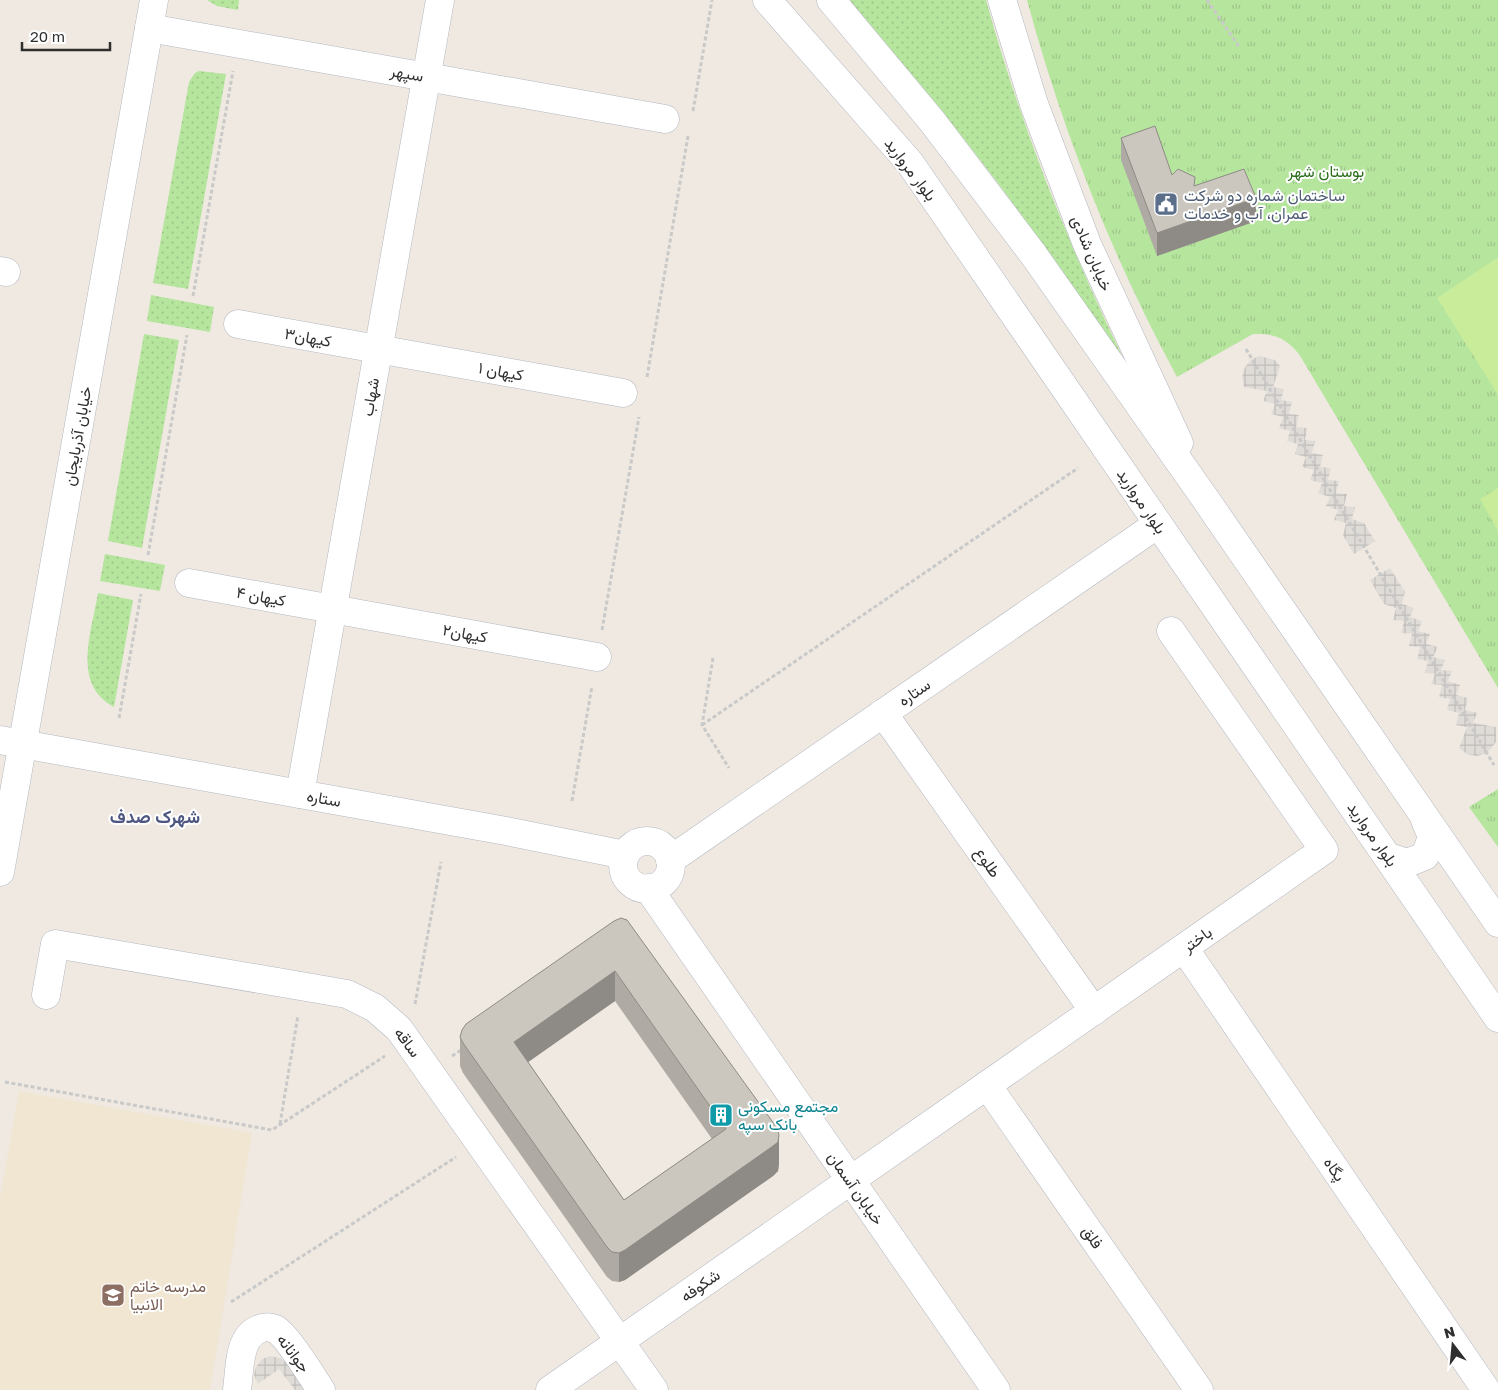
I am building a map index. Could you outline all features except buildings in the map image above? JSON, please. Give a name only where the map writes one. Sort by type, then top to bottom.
[{"type":"street","name":"خیابان آذربایجان","points":[[0,872],[11,742],[154,0]]},
{"type":"street","name":"شهاب","points":[[300,794],[440,0]]},
{"type":"street","name":"بلوار مروارید","points":[[766,0],[910,163],[1498,1018]]},
{"type":"street","points":[[831,0],[983,187],[1204,497],[1425,820],[1498,923]]},
{"type":"street","name":"خیابان شادی","points":[[1002,0],[1034,104],[1087,244],[1204,497]]},
{"type":"street","name":"سپهر","points":[[149,28],[664,119]]},
{"type":"street","name":"کیهان۳","points":[[238,324],[378,349]]},
{"type":"street","name":"کیهان ۱","points":[[378,349],[623,392]]},
{"type":"street","name":"ستاره","points":[[670,860],[1158,524]]},
{"type":"street","name":"کیهان ۴","points":[[189,583],[332,609]]},
{"type":"street","name":"کیهان۲","points":[[332,609],[597,657]]},
{"type":"street","name":"باختر","points":[[851,1180],[1324,850],[1171,630]]},
{"type":"street","name":"طلوع","points":[[883,713],[1094,1011]]},
{"type":"street","name":"ستاره","points":[[11,742],[625,855]]},
{"type":"street","points":[[1389,857],[1407,863],[1425,856],[1432,837],[1425,820]]},
{"type":"street","points":[[652,841],[661,845],[670,860],[669,874],[663,883],[648,888],[633,884],[626,876],[623,866],[625,855],[631,847],[641,842],[652,841]]},
{"type":"street","name":"خیابان آسمان","points":[[648,888],[996,1390]]},
{"type":"street","name":"ساقه","points":[[46,995],[55,944],[346,994],[375,1008],[399,1028],[654,1390]]},
{"type":"street","name":"پگاه","points":[[1184,948],[1486,1390]]},
{"type":"street","name":"فلق","points":[[987,1085],[1200,1390]]},
{"type":"street","name":"شکوفه","points":[[550,1390],[851,1180]]},
{"type":"street","name":"جوانانه","points":[[237,1390],[245,1342],[251,1334],[261,1328],[275,1329],[281,1334],[322,1390]]},
{"type":"path","points":[[695,97],[712,0]]},
{"type":"path","points":[[1207,0],[1240,48]]},
{"type":"path","points":[[194,296],[234,69]]},
{"type":"path","points":[[148,555],[187,335]]},
{"type":"path","points":[[1246,349],[1494,765]]},
{"type":"path","points":[[702,726],[1078,468]]},
{"type":"path","points":[[119,718],[140,594]]},
{"type":"path","points":[[572,801],[597,657]]},
{"type":"path","points":[[713,658],[702,726],[729,768]]},
{"type":"path","points":[[415,1005],[440,862]]},
{"type":"path","points":[[280,1124],[300,1007]]},
{"type":"path","points":[[446,1060],[469,1044]]},
{"type":"path","points":[[5,1082],[272,1130],[392,1052]]},
{"type":"path","points":[[231,1302],[463,1152]]},
{"type":"shaded area","points":[[1260,356],[1275,360],[1280,366],[1273,387],[1284,389],[1281,400],[1292,402],[1289,414],[1299,415],[1296,427],[1307,428],[1305,440],[1315,441],[1312,453],[1323,455],[1320,467],[1331,468],[1328,480],[1339,481],[1336,493],[1347,494],[1344,506],[1355,507],[1352,519],[1364,523],[1375,541],[1354,554],[1343,535],[1346,523],[1334,520],[1338,510],[1326,506],[1330,497],[1318,493],[1322,483],[1310,480],[1314,470],[1302,467],[1306,457],[1295,454],[1298,444],[1287,441],[1290,431],[1279,428],[1283,417],[1271,414],[1275,404],[1263,401],[1267,391],[1244,387],[1242,377],[1245,367],[1252,359]]},
{"type":"shaded area","points":[[1390,568],[1405,592],[1402,604],[1414,608],[1410,617],[1422,621],[1418,631],[1430,634],[1426,644],[1438,647],[1433,657],[1445,660],[1441,670],[1452,671],[1448,681],[1460,685],[1456,695],[1468,698],[1465,710],[1477,713],[1473,723],[1496,727],[1496,742],[1487,753],[1477,756],[1467,754],[1459,748],[1467,727],[1456,725],[1459,713],[1447,710],[1450,699],[1439,697],[1442,685],[1431,684],[1435,674],[1425,673],[1428,661],[1417,659],[1420,647],[1409,646],[1412,634],[1401,633],[1404,621],[1393,620],[1396,608],[1384,604],[1370,580]]},
{"type":"shaded area","name":"مدرسه خاتم الانبیا","points":[[19,1091],[252,1133],[210,1390],[0,1390],[0,1199]]},
{"type":"shaded area","points":[[270,1356],[280,1358],[287,1363],[305,1390],[295,1390],[279,1369],[258,1384],[254,1375],[256,1367],[262,1359]]},
{"type":"green space","points":[[207,0],[239,0],[238,10],[217,6]]},
{"type":"green space","points":[[846,0],[986,0],[1016,99],[1052,197],[1092,292],[1137,386],[1036,235],[964,139],[887,45]]},
{"type":"green space","name":"بوستان شهر","points":[[1027,0],[1498,0],[1498,688],[1299,354],[1289,344],[1284,340],[1267,334],[1253,334],[1177,377],[1131,287],[1091,193],[1056,97]]},
{"type":"green space","points":[[199,71],[226,74],[188,289],[153,283],[189,82],[195,73]]},
{"type":"green space","points":[[1497,258],[1498,260],[1498,395],[1437,298]]},
{"type":"green space","points":[[151,295],[214,307],[210,332],[147,321]]},
{"type":"green space","points":[[144,334],[179,340],[142,548],[108,541]]},
{"type":"green space","points":[[1498,488],[1498,531],[1480,499]]},
{"type":"green space","points":[[105,554],[165,565],[160,591],[100,581]]},
{"type":"green space","points":[[98,593],[133,600],[114,707],[101,697],[93,685],[88,671],[89,640]]},
{"type":"green space","points":[[1498,789],[1498,847],[1469,807]]},
{"type":"place","name":"ساختمان شماره دو شرکت عمران، آب و خدمات","points":[[1166,204]]},
{"type":"place","name":"مجتمع مسکونی بانک سپه","points":[[721,1115]]},
{"type":"place","name":"مدرسه خاتم الانبیا","points":[[113,1295]]},
{"type":"district","name":"شهرک صدف","points":[[155,817]]}]
